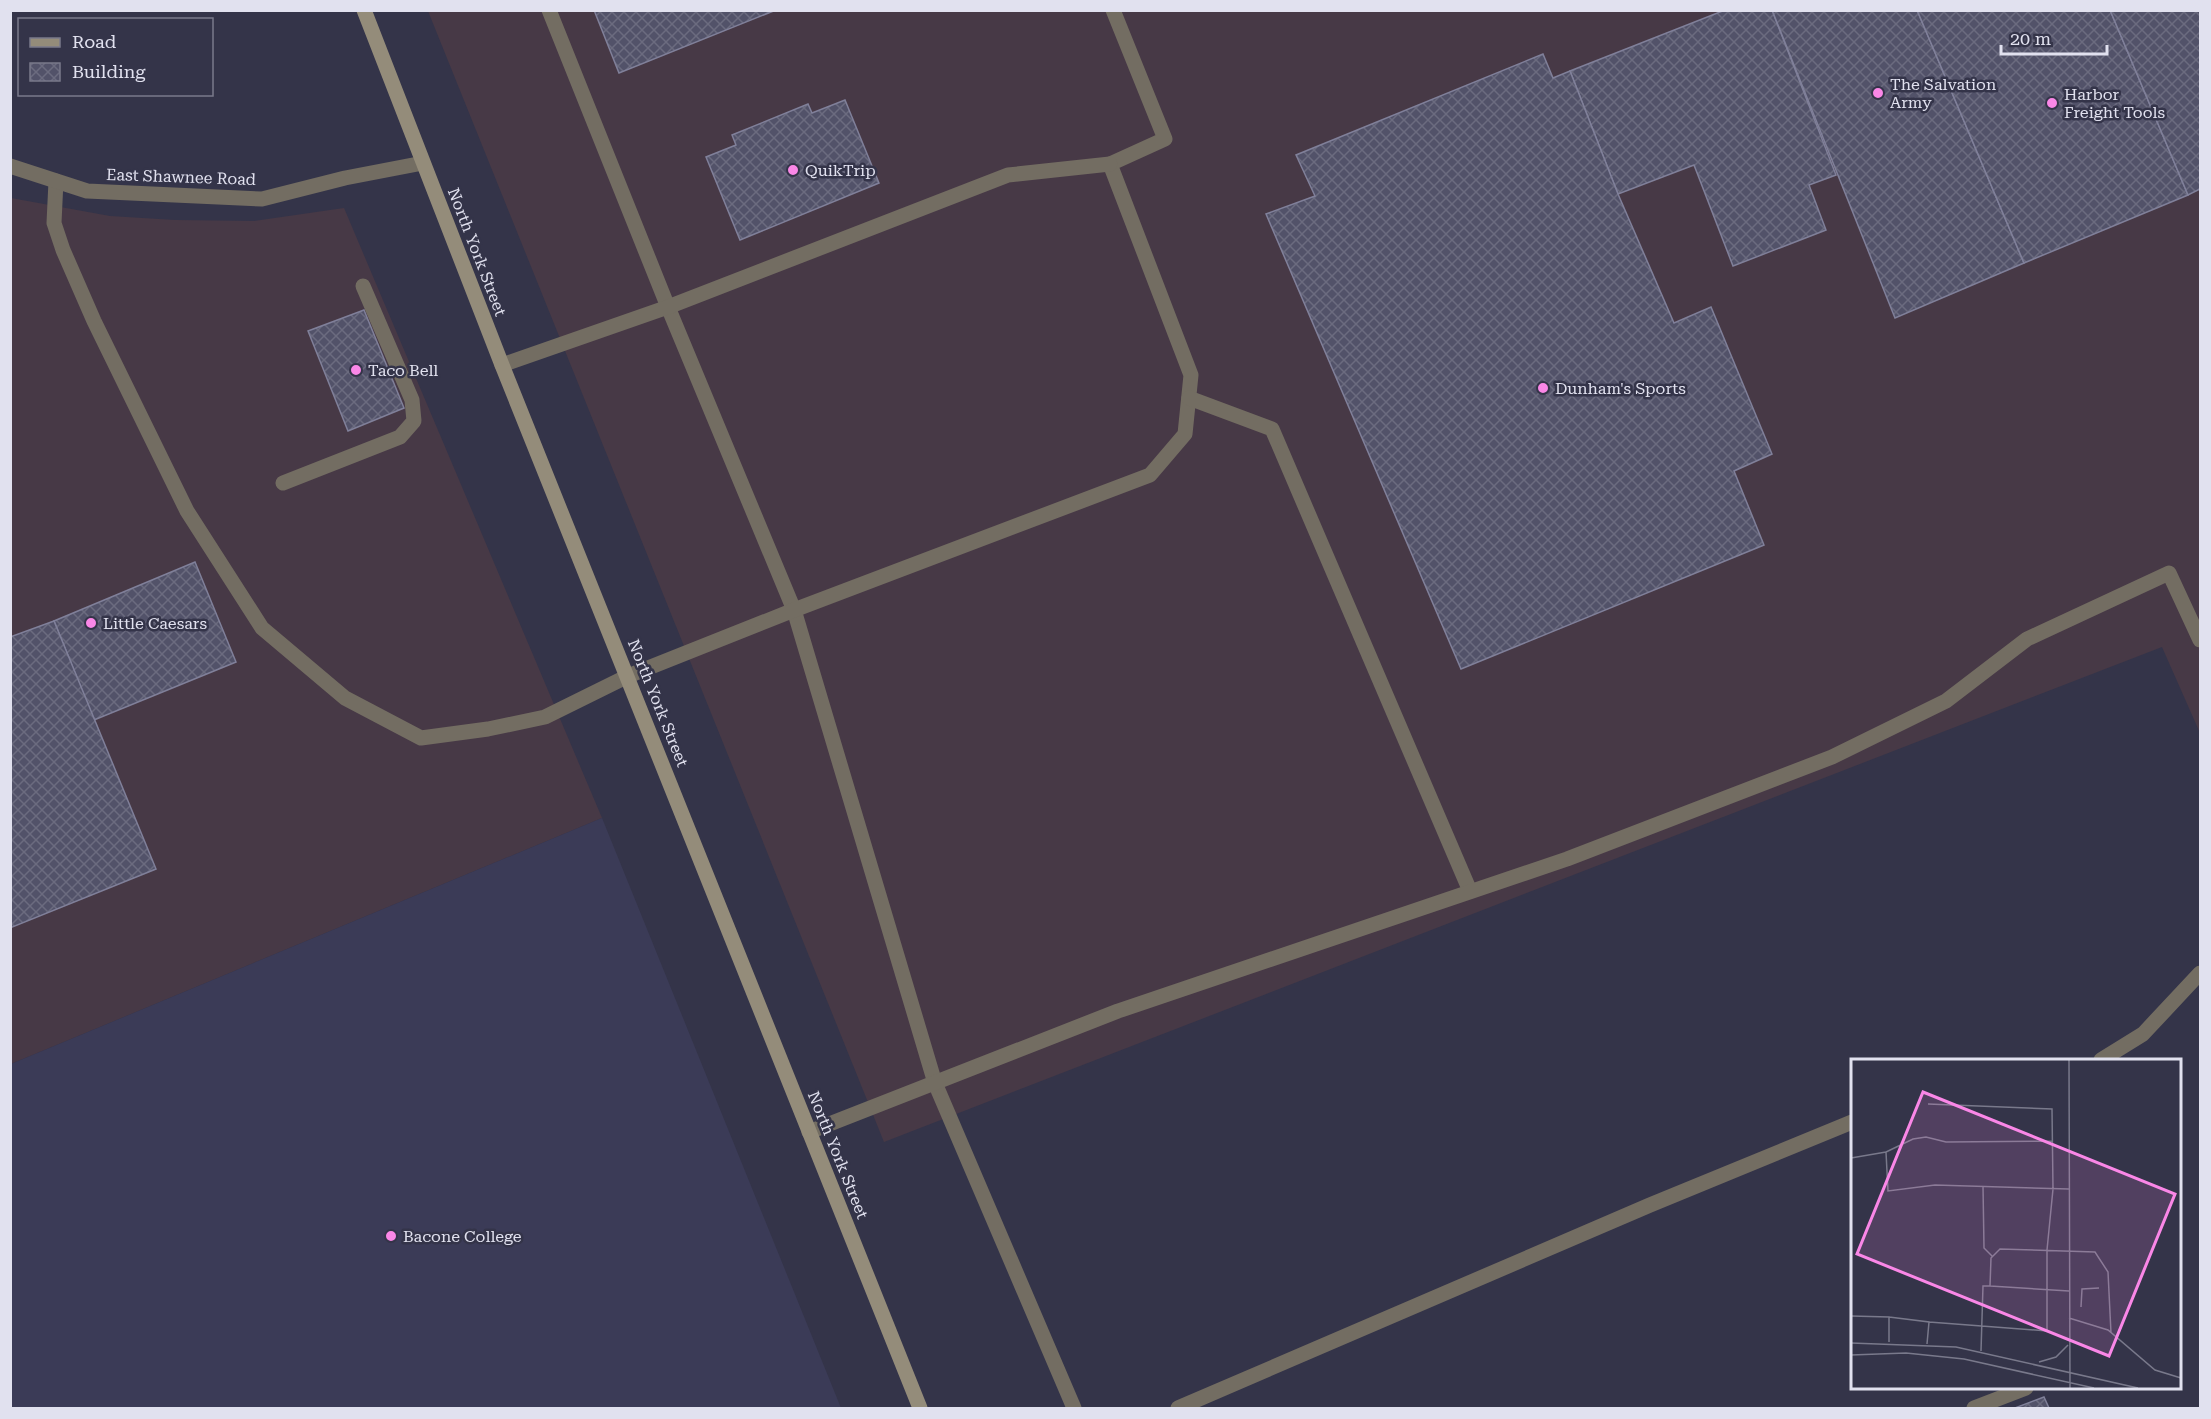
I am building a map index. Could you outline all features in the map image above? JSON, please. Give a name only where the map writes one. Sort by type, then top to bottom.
[{"type":"main road","name":"North York Street","points":[[364,10],[502,365],[920,1408]]},
{"type":"street","points":[[549,10],[668,307],[794,610],[935,1083],[1074,1408]]},
{"type":"street","points":[[502,365],[668,307],[1008,175],[1110,164],[1165,139],[1113,10]]},
{"type":"street","name":"East Shawnee Road","points":[[10,166],[87,192],[262,199],[345,178],[423,163]]},
{"type":"street","points":[[56,181],[54,223],[63,250],[94,321],[187,511],[262,628],[345,698],[421,738],[488,729],[545,717],[628,676],[794,610],[1150,475],[1185,434],[1191,375],[1110,164]]},
{"type":"street","points":[[283,483],[400,437],[414,421],[412,400],[363,286]]},
{"type":"street","points":[[1189,398],[1272,429],[1470,891]]},
{"type":"street","points":[[809,1132],[1118,1011],[1568,859],[1832,758],[1946,701],[2027,639],[2169,573],[2200,640]]},
{"type":"street","points":[[2103,1059],[2143,1034],[2200,973]]},
{"type":"street","points":[[1178,1408],[1650,1205],[1851,1122]]},
{"type":"street","points":[[1974,1408],[2023,1389]]},
{"type":"shaded area","points":[[428,11],[2200,11],[2200,733],[2162,647],[884,1142]]},
{"type":"shaded area","points":[[11,198],[110,216],[175,220],[254,221],[344,208],[602,818],[11,1064]]},
{"type":"shaded area","name":"Bacone College","points":[[602,818],[841,1408],[11,1408],[11,1064]]},
{"type":"building","points":[[594,10],[776,10],[619,73]]},
{"type":"building","points":[[1725,10],[1772,10],[1836,175],[1809,185],[1826,230],[1733,266],[1694,165],[1618,194],[1570,71]]},
{"type":"building","name":"The Salvation Army","points":[[1772,10],[1917,10],[2024,263],[1895,318]]},
{"type":"building","name":"Harbor Freight Tools","points":[[1917,10],[2110,10],[2188,195],[2024,263]]},
{"type":"building","points":[[2110,10],[2200,10],[2200,189],[2188,195]]},
{"type":"building","name":"Dunham's Sports","points":[[1543,54],[1553,78],[1570,71],[1618,194],[1674,323],[1711,307],[1772,454],[1734,471],[1764,545],[1461,669],[1266,214],[1315,196],[1296,155]]},
{"type":"building","name":"QuikTrip","points":[[845,100],[879,183],[740,240],[706,157],[736,145],[732,135],[808,104],[812,113]]},
{"type":"building","name":"Taco Bell","points":[[364,310],[404,408],[348,431],[308,331]]},
{"type":"building","points":[[195,562],[236,662],[94,720],[54,621]]},
{"type":"building","points":[[54,621],[156,869],[10,928],[10,637]]},
{"type":"building","points":[[2044,1397],[2049,1408],[2015,1408]]},
{"type":"place","name":"The Salvation Army","points":[[1878,93]]},
{"type":"place","name":"Harbor Freight Tools","points":[[2052,103]]},
{"type":"place","name":"QuikTrip","points":[[793,170]]},
{"type":"place","name":"Taco Bell","points":[[356,370]]},
{"type":"place","name":"Dunham's Sports","points":[[1543,388]]},
{"type":"place","name":"Little Caesars","points":[[91,623]]},
{"type":"place","name":"Bacone College","points":[[391,1236]]}]
